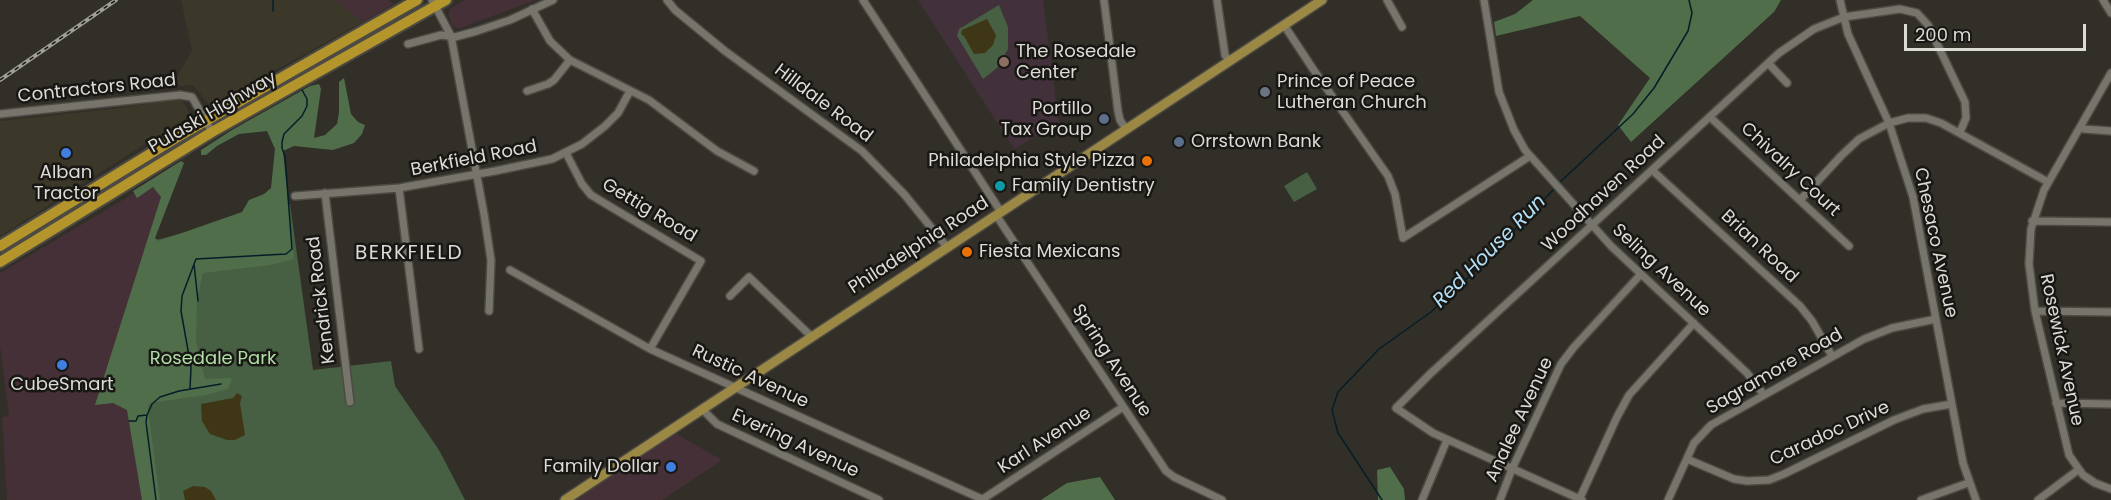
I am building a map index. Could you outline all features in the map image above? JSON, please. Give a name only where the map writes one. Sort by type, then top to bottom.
[{"type":"highway","name":"Pulaski Highway","points":[[0,246],[206,121],[417,0]]},
{"type":"highway","name":"Pulaski Highway","points":[[0,262],[212,132],[434,3],[446,0]]},
{"type":"main road","name":"Philadelphia Road","points":[[569,499],[734,387],[1322,0]]},
{"type":"street","points":[[408,44],[441,35],[451,36],[494,26],[553,0]]},
{"type":"street","name":"Hilldale Road","points":[[667,0],[675,10],[725,51],[862,151],[904,194],[947,247]]},
{"type":"street","name":"Spring Avenue","points":[[863,0],[998,214],[1164,468],[1174,477],[1222,500]]},
{"type":"street","points":[[1104,0],[1118,111],[1120,120],[1126,129]]},
{"type":"street","points":[[1216,0],[1225,55],[1229,61]]},
{"type":"street","points":[[1387,0],[1402,27]]},
{"type":"street","name":"Seling Avenue","points":[[1484,0],[1502,102],[1518,138],[1530,156],[1592,226],[1747,373],[1764,395]]},
{"type":"street","name":"Chesaco Avenue","points":[[1840,0],[1853,46],[1889,123],[1913,197],[1968,483],[1976,500]]},
{"type":"street","points":[[2103,0],[2111,13]]},
{"type":"street","points":[[434,3],[451,36],[476,175],[491,260],[489,311]]},
{"type":"street","points":[[532,9],[550,41],[570,60],[660,107],[717,152],[754,171]]},
{"type":"street","name":"Woodhaven Road","points":[[1447,440],[1423,428],[1396,408],[1409,393],[1768,63],[1806,33],[1844,17],[1900,9],[1912,11],[1921,16],[1928,25],[1965,102],[1966,118],[1960,132]]},
{"type":"street","points":[[1284,25],[1388,176],[1395,194],[1403,238],[1530,156]]},
{"type":"street","points":[[527,91],[548,84],[570,60]]},
{"type":"street","points":[[1768,63],[1787,83]]},
{"type":"street","name":"Rosewick Avenue","points":[[2078,470],[2066,446],[2035,311],[2029,264],[2032,221],[2048,182],[2111,73]]},
{"type":"street","name":"Berkfield Road","points":[[296,196],[399,189],[552,159],[582,144],[613,119],[630,91]]},
{"type":"street","name":"Contractors Road","points":[[0,114],[180,94],[192,97],[212,132]]},
{"type":"street","name":"Chivalry Court","points":[[1710,117],[1849,246]]},
{"type":"street","points":[[1800,200],[1852,145],[1889,123],[1908,118],[1926,118],[1941,123],[2048,182]]},
{"type":"street","points":[[2080,127],[2111,130]]},
{"type":"street","name":"Gettig Road","points":[[566,153],[582,184],[591,195],[701,261],[650,349]]},
{"type":"street","name":"Brian Road","points":[[1653,170],[1800,306],[1812,321],[1832,357]]},
{"type":"street","points":[[399,189],[419,349]]},
{"type":"street","name":"Kendrick Road","points":[[325,193],[350,402]]},
{"type":"street","points":[[2032,221],[2111,222]]},
{"type":"street","name":"Rustic Avenue","points":[[510,270],[650,349],[983,500]]},
{"type":"street","name":"Analee Avenue","points":[[1500,500],[1553,379],[1565,358],[1641,274]]},
{"type":"street","points":[[729,296],[749,277],[811,336]]},
{"type":"street","points":[[2035,311],[2111,312]]},
{"type":"street","name":"Sagramore Road","points":[[1668,500],[1694,443],[1706,429],[1864,339],[1884,330],[1936,319]]},
{"type":"street","points":[[1422,500],[1447,440],[1580,500],[1629,395],[1694,323]]},
{"type":"street","name":"Caradoc Drive","points":[[1687,459],[1734,479],[1769,480],[1894,420],[1923,410],[1952,404]]},
{"type":"street","points":[[2056,404],[2111,404]]},
{"type":"street","name":"Karl Avenue","points":[[983,500],[1123,407]]},
{"type":"street","name":"Evering Avenue","points":[[702,409],[717,424],[879,500]]},
{"type":"street","points":[[2038,500],[2078,470],[2089,480],[2111,489]]},
{"type":"street","points":[[1921,500],[1968,483]]},
{"type":"shaded area","points":[[181,0],[335,0],[363,22],[210,106],[193,85],[171,87],[192,51]]},
{"type":"shaded area","points":[[335,0],[388,0],[394,4],[363,22]]},
{"type":"shaded area","points":[[465,0],[536,0],[458,29],[452,25],[448,14],[451,8]]},
{"type":"shaded area","name":"The Rosedale Center","points":[[918,0],[1043,0],[1059,123],[1014,149]]},
{"type":"shaded area","points":[[181,98],[191,115],[0,236],[0,121],[121,108]]},
{"type":"shaded area","points":[[158,179],[164,190],[114,401],[129,406],[145,500],[7,500],[2,417],[9,416],[0,346],[0,273]]},
{"type":"shaded area","points":[[675,433],[722,460],[662,500],[576,500]]},
{"type":"green space","points":[[1533,0],[1781,0],[1774,12],[1631,142],[1618,125],[1650,78],[1580,16],[1496,36],[1494,22],[1515,14]]},
{"type":"green space","points":[[999,5],[1008,27],[1008,49],[997,68],[983,79],[957,36],[959,29]]},
{"type":"green space","points":[[344,78],[351,114],[358,122],[365,125],[362,134],[354,143],[333,150],[294,146],[283,151],[294,259],[270,265],[203,273],[197,300],[196,341],[205,379],[230,378],[232,380],[228,389],[206,395],[149,403],[160,500],[142,500],[127,410],[113,403],[95,405],[161,197],[153,187],[137,198],[133,191],[181,161],[184,163],[155,238],[159,241],[242,212],[249,200],[264,194],[271,188],[275,149],[267,131],[239,134],[206,155],[201,155],[201,150],[310,86],[319,84],[321,89],[314,138],[325,135],[337,124],[339,82]]},
{"type":"green space","points":[[1307,172],[1317,189],[1294,202],[1284,186]]},
{"type":"green space","name":"Rosedale Park","points":[[290,204],[313,370],[391,361],[395,386],[439,450],[465,500],[145,500],[149,242]]},
{"type":"green space","points":[[1390,467],[1404,489],[1405,500],[1378,500],[1377,470]]},
{"type":"green space","points":[[1100,477],[1115,500],[1041,500],[1067,483]]},
{"type":"sand","points":[[987,19],[996,35],[993,45],[985,53],[974,54],[961,34],[962,30]]},
{"type":"sand","points":[[237,393],[242,396],[240,403],[245,435],[235,440],[227,440],[210,434],[202,421],[201,404],[233,398]]},
{"type":"sand","points":[[193,486],[205,487],[211,491],[216,500],[185,500],[183,491]]},
{"type":"waterway","points":[[273,0],[273,11]]},
{"type":"waterway","name":"Red House Run","points":[[1558,184],[1633,114],[1654,88],[1688,31],[1692,13],[1689,0]]},
{"type":"waterway","points":[[190,389],[191,367],[181,311],[182,296],[196,259],[286,254],[292,249],[282,142],[284,134],[302,116],[307,106],[307,99],[301,88]]},
{"type":"waterway","name":"Red House Run","points":[[1382,500],[1338,433],[1332,410],[1338,392],[1379,349],[1431,312],[1474,272],[1555,188]]},
{"type":"waterway","points":[[194,264],[198,301]]},
{"type":"waterway","points":[[156,500],[146,422],[152,404],[160,397],[179,391],[221,384]]},
{"type":"waterway","points":[[129,421],[136,421],[138,416],[147,415]]},
{"type":"railway","points":[[0,80],[116,0]]},
{"type":"place","name":"The Rosedale Center","points":[[1004,62]]},
{"type":"place","name":"Prince of Peace Lutheran Church","points":[[1265,92]]},
{"type":"place","name":"Portillo Tax Group","points":[[1104,119]]},
{"type":"place","name":"Orrstown Bank","points":[[1179,142]]},
{"type":"place","name":"Alban Tractor","points":[[66,153]]},
{"type":"place","name":"Philadelphia Style Pizza","points":[[1147,161]]},
{"type":"place","name":"Family Dentistry","points":[[1000,186]]},
{"type":"place","name":"Fiesta Mexicans","points":[[967,252]]},
{"type":"place","name":"CubeSmart","points":[[62,365]]},
{"type":"place","name":"Family Dollar","points":[[671,467]]},
{"type":"district","name":"BERKFIELD","points":[[409,254]]}]
